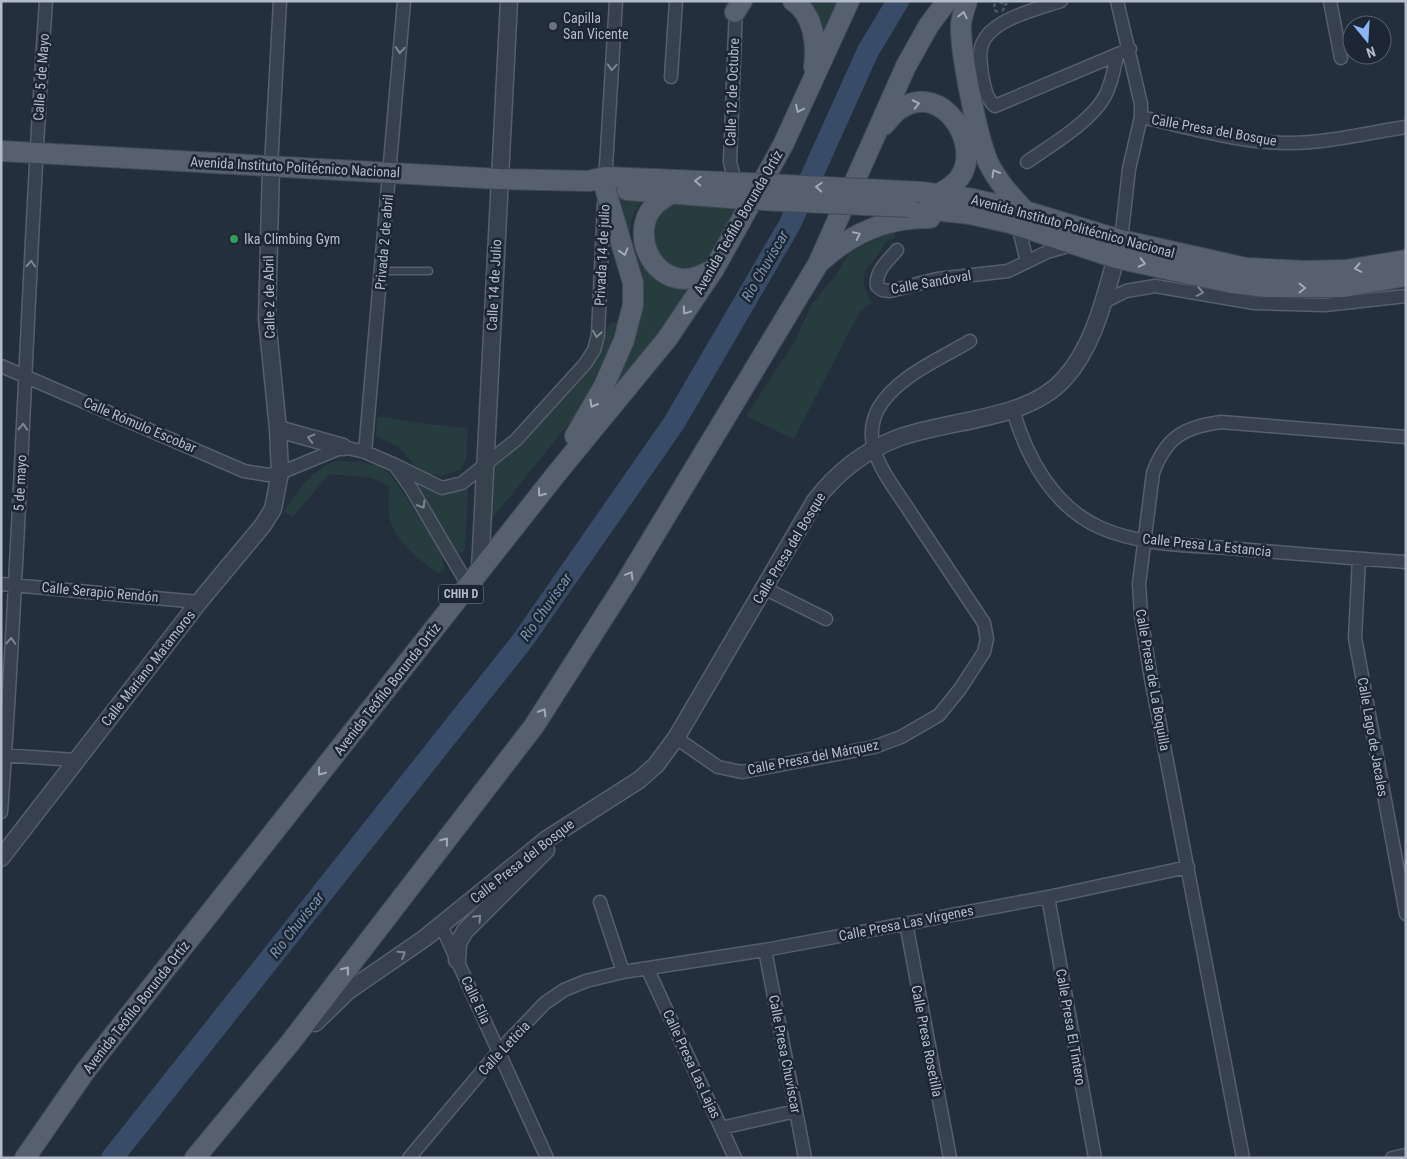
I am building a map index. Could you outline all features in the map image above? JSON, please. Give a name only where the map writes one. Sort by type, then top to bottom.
[{"type":"main road","points":[[793,1],[807,17],[814,35],[816,54],[812,83]]},
{"type":"main road","name":"Avenida Teófilo Borunda Ortíz","points":[[25,1158],[86,1070],[474,577],[667,340],[714,270],[783,145],[849,1]]},
{"type":"main road","points":[[195,1158],[290,1043],[534,726],[626,582],[818,264],[906,66],[929,25],[946,1]]},
{"type":"main road","points":[[818,264],[853,236],[877,226],[901,220],[928,218],[1018,220],[989,162],[980,139],[962,48],[961,22],[967,1]]},
{"type":"main road","points":[[877,132],[900,108],[917,102],[934,102],[952,114],[960,128],[966,162],[961,176],[923,198]]},
{"type":"main road","name":"Avenida Instituto Politécnico Nacional","points":[[1,151],[500,179],[742,188],[923,198],[1018,220],[1231,283],[1266,287],[1344,287],[1406,276]]},
{"type":"main road","name":"Avenida Instituto Politécnico Nacional","points":[[600,182],[670,194],[742,188]]},
{"type":"main road","points":[[557,473],[577,432],[604,386],[624,340],[633,305],[633,283],[600,182]]},
{"type":"main road","points":[[670,194],[654,206],[646,219],[644,238],[647,254],[655,265],[668,275],[684,279],[698,277],[714,270]]},
{"type":"main road","name":"Avenida Instituto Politécnico Nacional","points":[[923,198],[970,214],[1018,220],[1077,244],[1246,268],[1304,271],[1346,270],[1406,260]]},
{"type":"street","name":"Calle 5 de Mayo","points":[[36,153],[46,1]]},
{"type":"street","name":"Calle 2 de Abril","points":[[280,1],[271,166],[267,319],[278,429],[280,473]]},
{"type":"street","name":"Privada 2 de abril","points":[[365,452],[404,1]]},
{"type":"street","name":"Calle 14 de Julio","points":[[474,577],[485,464],[510,1]]},
{"type":"street","name":"Privada 14 de julio","points":[[485,464],[516,440],[585,364],[594,350],[598,335],[600,182],[616,1]]},
{"type":"street","points":[[671,77],[676,1]]},
{"type":"street","points":[[1061,1],[1011,19],[988,34],[981,48],[982,76],[991,103],[995,106],[1130,49]]},
{"type":"street","name":"Calle Presa del Bosque","points":[[217,1131],[234,1123],[312,1026],[341,998],[441,925],[524,857],[574,820],[620,794],[648,774],[676,738],[815,501],[827,485],[843,470],[874,449],[923,431],[1013,410],[1044,395],[1063,380],[1076,362],[1089,338],[1102,303],[1118,249],[1129,169],[1141,117],[1141,104],[1118,1]]},
{"type":"street","points":[[1330,1],[1341,58]]},
{"type":"street","name":"Calle 12 de Octubre","points":[[738,5],[730,162],[742,188]]},
{"type":"street","points":[[1027,162],[1091,114],[1104,97],[1112,79],[1117,55]]},
{"type":"street","name":"Calle Presa del Bosque","points":[[1141,117],[1239,137],[1288,143],[1344,137],[1406,127]]},
{"type":"street","name":"5 de mayo","points":[[1,812],[8,584],[26,376],[36,153]]},
{"type":"street","points":[[1018,220],[1027,262],[1047,252],[1077,244]]},
{"type":"street","name":"Calle Sandoval","points":[[897,250],[879,270],[876,286],[882,290],[890,291],[937,279],[1008,271],[1027,262]]},
{"type":"street","points":[[1102,303],[1126,291],[1140,287],[1155,286],[1255,303],[1324,305],[1406,296]]},
{"type":"street","points":[[874,449],[873,422],[879,407],[895,388],[920,370],[970,341]]},
{"type":"street","name":"Calle Rómulo Escobar","points":[[1,366],[244,471],[268,475],[280,473]]},
{"type":"street","name":"Calle Presa La Estancia","points":[[1013,410],[1021,437],[1033,463],[1051,488],[1079,515],[1100,528],[1145,541],[1406,562]]},
{"type":"street","name":"Calle Presa de La Boquilla","points":[[1243,1158],[1150,673],[1141,616],[1139,584],[1153,474],[1159,457],[1168,444],[1182,433],[1199,425],[1221,422],[1406,437]]},
{"type":"street","points":[[278,429],[365,452],[442,488],[462,483],[485,464]]},
{"type":"street","points":[[280,473],[343,447]]},
{"type":"street","name":"Calle Presa del Márquez","points":[[676,738],[718,767],[742,772],[874,746],[901,737],[939,715],[960,689],[984,652],[987,639],[984,623],[887,476],[874,449]]},
{"type":"street","points":[[394,465],[474,577]]},
{"type":"street","name":"Calle Mariano Matamoros","points":[[1,858],[199,602],[263,525],[273,509],[280,473]]},
{"type":"street","name":"Calle Lago de Jacales","points":[[1360,559],[1355,638],[1406,914]]},
{"type":"street","name":"Calle Serapio Rendón","points":[[8,584],[199,602]]},
{"type":"street","points":[[764,588],[826,619]]},
{"type":"street","points":[[3,755],[76,760]]},
{"type":"street","points":[[457,960],[458,943],[465,931],[574,820]]},
{"type":"street","name":"Calle Presa Las Vírgenes","points":[[623,972],[648,970],[765,950],[1048,897],[1188,867]]},
{"type":"street","name":"Calle Presa El Tintero","points":[[1048,897],[1095,1158]]},
{"type":"street","points":[[600,902],[623,972]]},
{"type":"street","name":"Calle Presa Rosetilla","points":[[906,923],[950,1158]]},
{"type":"street","name":"Calle Elia","points":[[441,925],[547,1158]]},
{"type":"street","name":"Calle Presa Chuvíscar","points":[[765,950],[805,1158]]},
{"type":"street","name":"Calle Presa Las Lajas","points":[[648,970],[735,1158]]},
{"type":"street","name":"Calle Leticia","points":[[408,1158],[499,1051],[545,1003],[564,990],[586,981],[623,972]]},
{"type":"street","points":[[721,1128],[796,1111]]},
{"type":"street","points":[[1392,1158],[1406,1155]]},
{"type":"lane","name":"Privada 2 de abril","points":[[382,271],[429,270]]},
{"type":"path","points":[[1004,5],[1013,1]]},
{"type":"green space","points":[[805,1],[838,1],[819,43]]},
{"type":"green space","points":[[644,197],[635,212],[630,228],[634,253],[649,273],[660,281],[684,290],[688,294],[608,397],[630,340],[617,198]]},
{"type":"green space","points":[[683,202],[741,210],[714,254],[694,269],[683,271],[668,265],[652,247],[653,230],[658,217],[667,208]]},
{"type":"green space","points":[[895,230],[895,238],[885,242],[866,269],[864,275],[866,291],[872,302],[860,311],[794,439],[746,416],[795,341],[811,305],[835,276],[849,253]]},
{"type":"green space","points":[[618,321],[605,358],[579,411],[486,526],[490,469],[500,457],[517,448],[577,381],[597,356],[608,327],[611,323]]},
{"type":"green space","points":[[377,416],[426,424],[468,428],[466,459],[461,470],[441,476],[429,474],[416,467],[398,446],[376,437]]},
{"type":"green space","points":[[337,461],[362,462],[382,467],[394,479],[443,554],[444,570],[438,573],[409,550],[397,536],[390,519],[388,507],[389,487],[372,478],[329,474],[293,517],[284,511],[306,481],[320,469]]},
{"type":"green space","points":[[466,485],[468,490],[465,548],[463,552],[458,553],[417,487],[423,487],[444,495],[451,494]]},
{"type":"waterway","name":"Rio Chuviscar","points":[[112,1158],[523,640],[674,423],[790,224],[868,51],[898,1]]},
{"type":"place","name":"Capilla San Vicente","points":[[553,26]]},
{"type":"place","name":"Ika Climbing Gym","points":[[234,239]]}]
